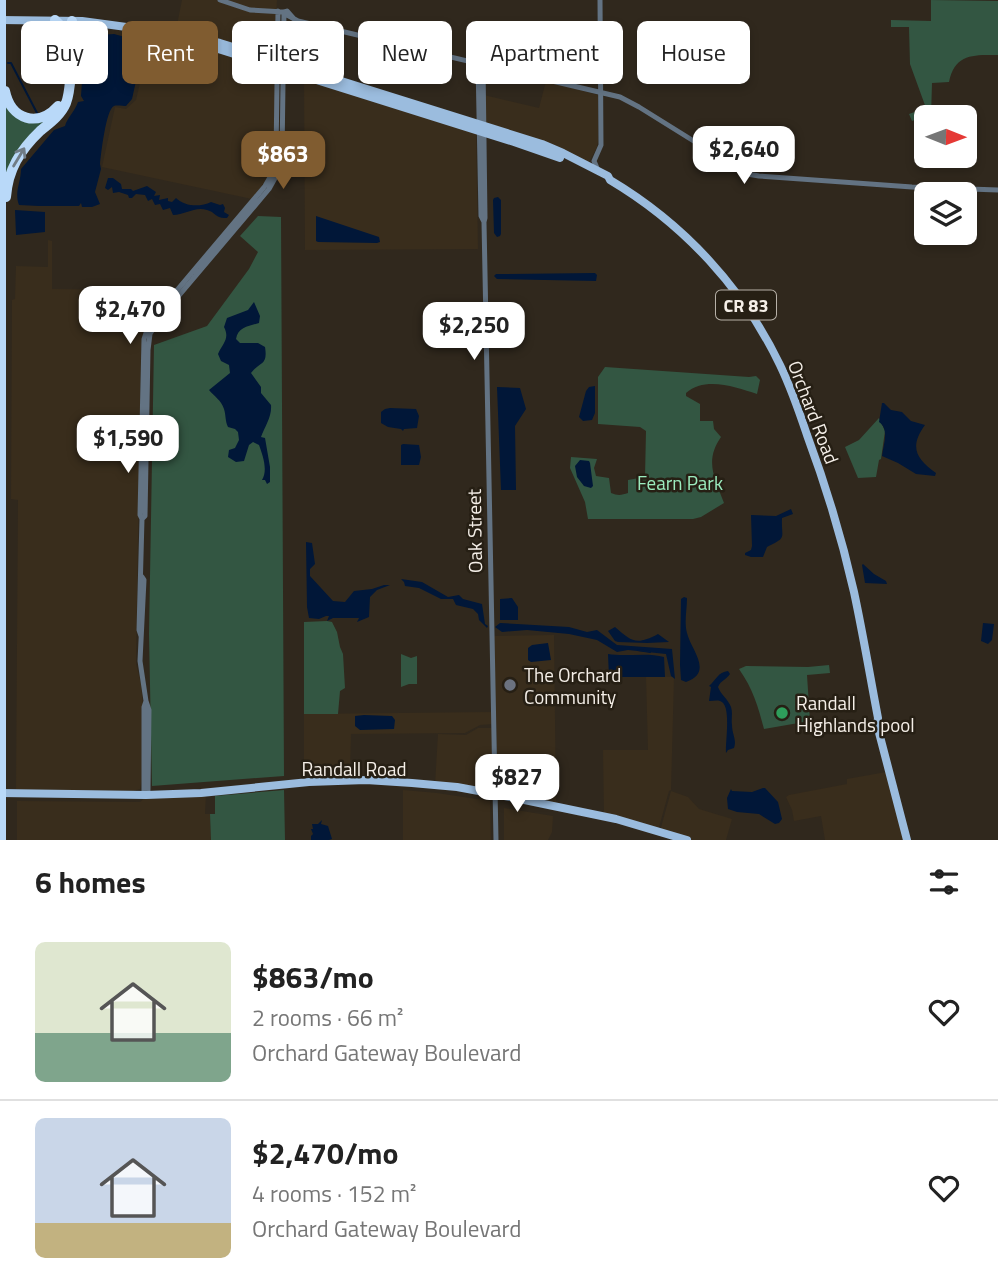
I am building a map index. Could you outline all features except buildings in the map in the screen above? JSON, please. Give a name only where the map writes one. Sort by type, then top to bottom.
[{"type":"highway","points":[[1,0],[1,840]]},
{"type":"highway","points":[[1,63],[6,98],[17,114],[29,118],[44,117],[55,110],[63,95],[64,84]]},
{"type":"highway","points":[[1,246],[4,238],[7,186],[14,165],[26,145],[56,117],[66,103],[69,84]]},
{"type":"main road","name":"Orchard Road","points":[[0,20],[70,21]]},
{"type":"main road","name":"Orchard Road","points":[[108,24],[156,31],[232,52]]},
{"type":"main road","name":"Orchard Road","points":[[341,84],[542,144],[584,163],[608,176],[610,180]]},
{"type":"main road","name":"Orchard Road","points":[[481,128],[610,180],[656,210],[706,256],[755,319],[772,349],[802,420],[836,521],[856,604],[881,743],[909,840]]},
{"type":"main road","name":"Randall Road","points":[[0,793],[146,795],[366,780],[495,794],[616,819],[687,840]]},
{"type":"street","points":[[220,0],[250,10],[281,12],[298,21],[466,60]]},
{"type":"street","points":[[598,171],[594,161],[601,147],[600,0]]},
{"type":"street","points":[[281,12],[281,21]]},
{"type":"street","points":[[146,795],[146,701],[140,661],[144,580],[140,515],[145,335],[161,308],[272,175],[276,160],[279,84]]},
{"type":"street","name":"Oak Street","points":[[480,84],[496,840]]},
{"type":"street","points":[[567,84],[629,101],[747,174],[912,187],[998,190]]},
{"type":"street","points":[[584,163],[592,160],[600,142]]},
{"type":"shaded area","points":[[182,0],[277,0],[276,21],[232,21],[232,45],[218,41],[218,21],[178,21]]},
{"type":"shaded area","points":[[218,51],[232,56],[232,84],[275,84],[275,160],[269,177],[252,199],[102,167],[115,107],[126,109],[136,100],[140,84],[218,84]]},
{"type":"shaded area","points":[[304,84],[320,84],[476,132],[478,249],[305,250]]},
{"type":"shaded area","points":[[545,84],[557,84],[598,95],[598,141],[589,162],[485,125],[484,95],[539,108]]},
{"type":"shaded area","points":[[48,240],[52,241],[52,289],[132,290],[158,310],[151,320],[141,351],[136,664],[143,707],[142,780],[140,789],[130,792],[16,791],[18,500],[11,499],[12,300],[15,299],[16,266],[48,267]]},
{"type":"shaded area","points":[[554,635],[556,803],[498,790],[494,636]]},
{"type":"shaded area","points":[[646,676],[674,677],[671,790],[658,831],[604,816],[603,750],[648,750]]},
{"type":"shaded area","points":[[493,712],[493,724],[480,725],[465,733],[351,734],[350,771],[304,772],[304,714]]},
{"type":"shaded area","points":[[478,728],[493,728],[494,793],[435,785],[438,734],[466,735]]},
{"type":"shaded area","points":[[886,772],[905,840],[825,840],[821,816],[794,821],[786,797],[789,795],[847,784],[847,779]]},
{"type":"shaded area","points":[[403,790],[490,801],[491,840],[403,840]]},
{"type":"shaded area","points":[[671,791],[688,797],[699,809],[732,819],[726,840],[690,840],[660,831]]},
{"type":"shaded area","points":[[206,793],[205,814],[210,814],[211,840],[17,840],[17,801],[140,802],[147,796]]},
{"type":"shaded area","points":[[504,808],[553,816],[552,832],[548,840],[504,840]]},
{"type":"green space","points":[[931,0],[998,1],[998,55],[974,56],[961,61],[949,82],[932,83],[931,105],[925,105],[910,64],[909,27],[891,27],[891,20],[931,21]]},
{"type":"green space","points":[[4,100],[16,115],[50,117],[33,136],[5,190]]},
{"type":"green space","points":[[258,216],[281,217],[284,776],[152,786],[149,634],[154,345],[207,326],[249,269],[258,252],[240,236]]},
{"type":"green space","name":"Fearn Park","points":[[605,367],[756,376],[760,380],[757,394],[721,384],[702,385],[686,393],[686,396],[700,404],[700,421],[713,421],[714,429],[721,437],[712,462],[724,503],[693,519],[588,519],[585,502],[570,468],[571,457],[597,459],[594,468],[596,476],[609,478],[613,494],[628,493],[628,480],[645,477],[646,431],[640,427],[598,424],[598,377]]},
{"type":"green space","points":[[879,418],[885,431],[876,477],[858,478],[845,447],[859,440]]},
{"type":"green space","points":[[304,622],[332,622],[337,632],[343,654],[345,688],[340,691],[338,714],[304,714]]},
{"type":"green space","points":[[401,654],[411,658],[417,656],[417,684],[401,687]]},
{"type":"green space","points":[[829,665],[830,673],[807,675],[810,721],[764,729],[754,698],[739,669],[746,666]]},
{"type":"green space","points":[[284,790],[285,840],[211,840],[210,814],[215,814],[215,796]]},
{"type":"water","points":[[108,34],[122,36],[122,84],[135,84],[132,99],[126,106],[114,106],[109,115],[95,192],[100,204],[92,207],[82,207],[81,203],[79,206],[19,205],[17,191],[21,169],[54,130],[65,126],[78,102],[84,101],[81,96],[82,84],[108,84]]},
{"type":"water","points":[[108,178],[121,184],[122,189],[133,191],[147,186],[156,192],[154,196],[160,195],[159,200],[168,198],[168,201],[172,202],[176,198],[193,205],[211,202],[223,204],[224,212],[229,215],[227,218],[220,217],[203,209],[173,215],[170,208],[163,210],[160,204],[155,205],[152,199],[148,201],[145,195],[136,194],[129,198],[119,192],[113,193],[112,187],[108,190],[105,188]]},
{"type":"water","points":[[498,197],[501,200],[501,234],[497,237],[494,233],[493,200]]},
{"type":"water","points":[[15,210],[45,212],[45,232],[16,235]]},
{"type":"water","points":[[316,216],[379,237],[380,242],[318,242]]},
{"type":"water","points":[[595,273],[596,281],[497,279],[494,276],[496,274]]},
{"type":"water","points":[[254,302],[260,316],[259,323],[242,329],[236,339],[240,343],[258,343],[265,347],[264,360],[251,373],[261,387],[261,393],[271,405],[261,437],[265,438],[270,467],[270,482],[267,484],[262,480],[265,467],[259,445],[253,442],[249,445],[244,461],[236,462],[228,457],[229,450],[235,448],[239,440],[238,432],[228,427],[223,406],[209,390],[230,373],[229,365],[221,361],[218,354],[226,338],[224,327],[227,318],[248,310]]},
{"type":"water","points":[[595,386],[595,413],[592,420],[583,421],[579,417],[586,391]]},
{"type":"water","points":[[497,387],[520,388],[526,409],[515,426],[516,490],[501,490]]},
{"type":"water","points":[[882,403],[891,410],[902,412],[911,421],[925,425],[917,440],[917,452],[924,463],[936,473],[935,476],[916,474],[882,456],[885,433],[879,422]]},
{"type":"water","points":[[390,408],[416,409],[419,416],[417,428],[403,431],[381,423],[381,412]]},
{"type":"water","points":[[403,444],[419,445],[419,465],[401,465]]},
{"type":"water","points":[[580,460],[590,463],[591,488],[584,486],[577,477],[575,466]]},
{"type":"water","points":[[791,509],[793,514],[782,518],[781,539],[767,547],[763,557],[745,555],[752,546],[751,515],[776,516]]},
{"type":"water","points":[[306,542],[312,543],[315,564],[310,569],[310,576],[333,601],[345,602],[354,591],[390,585],[377,590],[370,597],[369,617],[357,622],[359,618],[333,618],[327,621],[329,616],[309,618]]},
{"type":"water","points":[[863,564],[886,581],[887,584],[865,583]]},
{"type":"water","points":[[401,579],[422,582],[448,597],[459,595],[463,599],[482,604],[487,628],[473,609],[456,605],[453,599],[441,599],[419,588],[405,586]]},
{"type":"water","points":[[512,598],[518,607],[518,620],[500,620],[500,599]]},
{"type":"water","points":[[687,598],[687,633],[700,667],[699,673],[686,682],[681,680],[680,665],[681,599]]},
{"type":"water","points":[[500,623],[569,627],[587,632],[597,630],[617,645],[672,649],[675,679],[671,676],[666,654],[628,650],[617,652],[597,640],[569,634],[527,630],[502,632],[495,627]]},
{"type":"water","points":[[983,623],[994,624],[992,640],[988,644],[981,641]]},
{"type":"water","points":[[615,627],[634,640],[644,640],[658,634],[669,642],[618,642],[608,631]]},
{"type":"water","points":[[548,643],[551,660],[528,660],[528,648]]},
{"type":"water","points":[[608,654],[664,657],[665,677],[609,677]]},
{"type":"water","points":[[728,671],[730,674],[718,687],[730,704],[732,712],[735,745],[726,753],[726,709],[720,701],[709,701],[709,686],[719,675]]},
{"type":"water","points":[[355,716],[392,716],[395,720],[394,729],[360,730],[355,726]]},
{"type":"water","points":[[503,764],[525,765],[524,783],[521,786],[506,782]]},
{"type":"water","points":[[763,788],[778,802],[782,819],[779,823],[775,824],[759,814],[728,809],[727,798],[731,789],[752,792]]},
{"type":"water","points":[[322,820],[321,824],[328,826],[332,839],[311,840],[312,824],[318,824]]},
{"type":"waterway","points":[[8,63],[11,63],[37,113]]},
{"type":"waterway","points":[[638,650],[650,652]]},
{"type":"place","name":"The Orchard Community","points":[[510,685]]},
{"type":"place","name":"Randall Highlands pool","points":[[782,713]]}]
